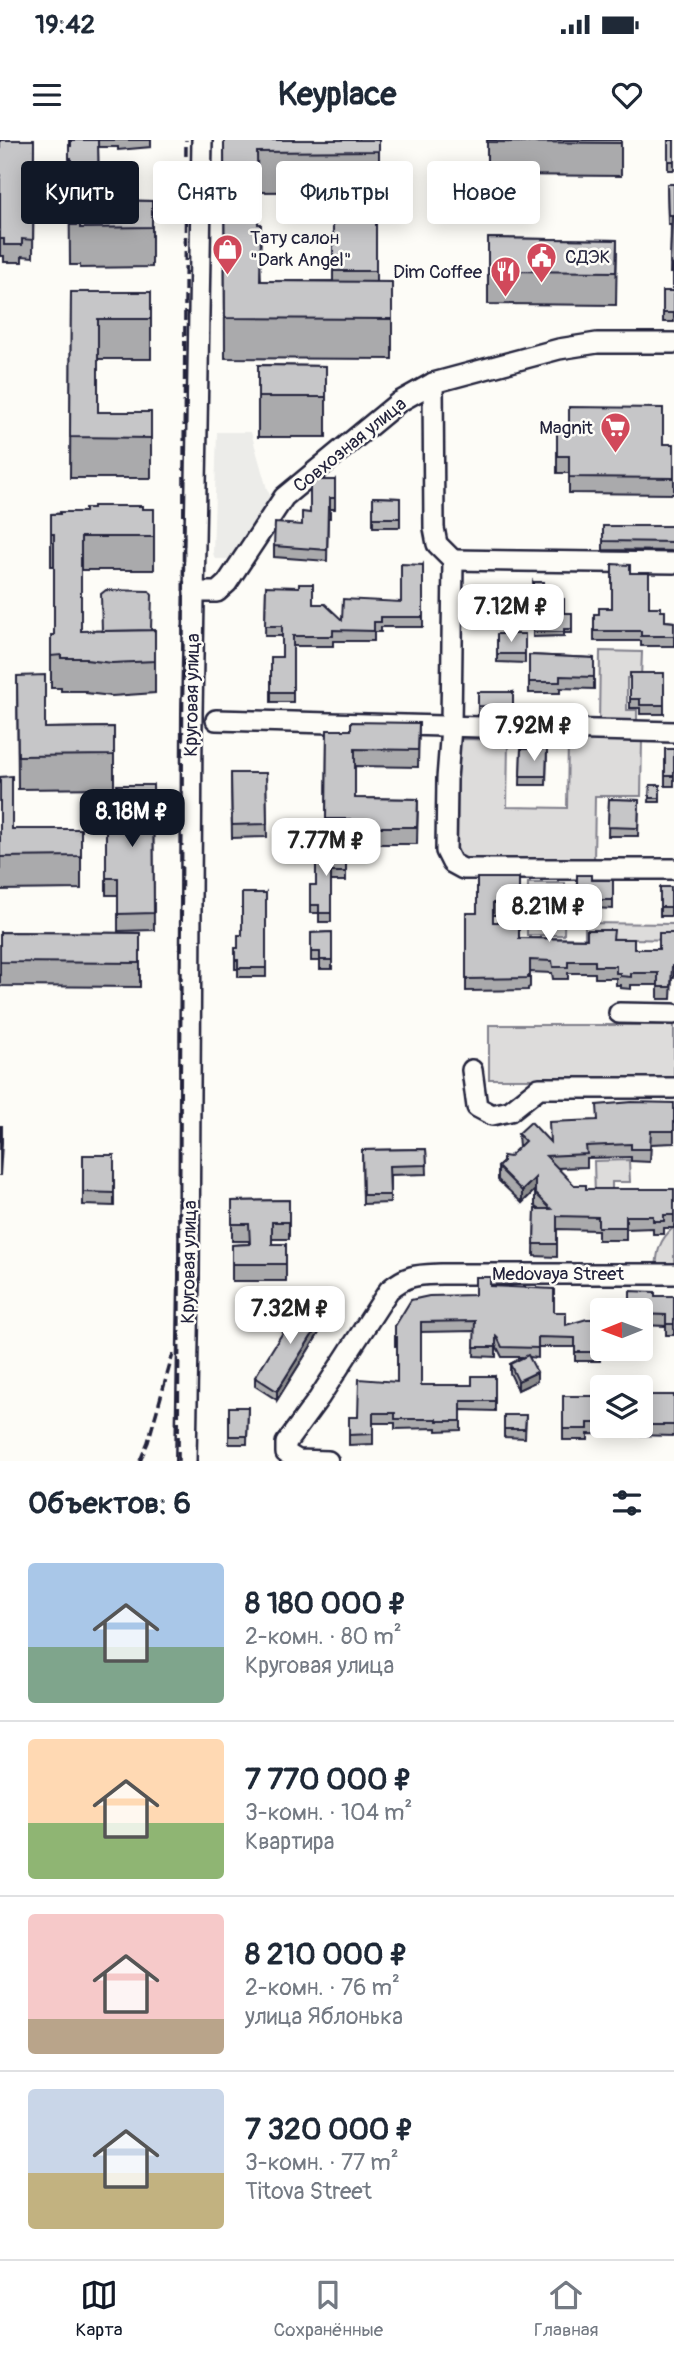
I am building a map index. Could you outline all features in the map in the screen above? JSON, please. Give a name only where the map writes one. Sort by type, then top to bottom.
[{"type":"street","name":"Круговая улица","points":[[186,1461],[194,592],[202,140]]},
{"type":"street","name":"Совхозная улица","points":[[194,592],[217,592],[227,583],[284,497],[399,402],[433,383],[559,349],[597,343],[674,343]]},
{"type":"street","points":[[433,383],[434,528],[437,544],[453,560],[674,563]]},
{"type":"street","points":[[453,560],[446,851],[452,863],[463,869],[674,869]]},
{"type":"street","points":[[216,720],[674,732]]},
{"type":"street","points":[[620,1013],[674,1014]]},
{"type":"street","points":[[472,1070],[477,1107],[492,1115],[510,1111],[539,1088],[674,1088]]},
{"type":"street","name":"Medovaya Street","points":[[328,1461],[298,1460],[286,1453],[286,1443],[319,1398],[389,1290],[410,1275],[674,1275]]},
{"type":"shaded area","points":[[217,432],[251,432],[273,501],[233,559],[215,559],[213,553]]},
{"type":"shaded area","points":[[600,651],[642,652],[641,678],[627,678],[627,710],[637,710],[637,727],[599,726]]},
{"type":"shaded area","points":[[458,739],[508,740],[507,807],[567,808],[568,739],[642,740],[641,796],[595,796],[594,862],[457,860]]},
{"type":"shaded area","points":[[528,883],[565,883],[564,935],[527,935]]},
{"type":"shaded area","points":[[585,923],[674,924],[674,940],[585,938]]},
{"type":"shaded area","points":[[489,1025],[674,1025],[674,1079],[489,1079]]},
{"type":"shaded area","points":[[629,1160],[630,1182],[612,1182],[612,1194],[595,1195],[594,1161]]},
{"type":"shaded area","points":[[674,1227],[674,1271],[656,1270],[660,1246]]},
{"type":"building","points":[[0,140],[34,140],[34,161],[21,161],[21,224],[33,224],[33,240],[22,239],[22,245],[4,245],[4,239],[0,239]]},
{"type":"building","points":[[71,140],[98,140],[98,161],[71,161]]},
{"type":"building","points":[[224,140],[379,140],[379,151],[257,152],[257,161],[224,161]]},
{"type":"building","points":[[621,140],[621,143],[487,142]]},
{"type":"building","points":[[668,140],[674,140],[674,161],[668,161]]},
{"type":"building","points":[[667,184],[674,184],[674,313],[663,313],[663,291],[673,291],[673,265],[670,264],[672,215],[668,215]]},
{"type":"building","points":[[139,201],[152,201],[152,227],[80,228],[80,225],[70,225],[139,224]]},
{"type":"building","points":[[224,224],[261,224],[260,281],[392,282],[392,319],[225,318]]},
{"type":"building","points":[[333,224],[376,224],[376,271],[333,271]]},
{"type":"building","points":[[488,238],[617,240],[616,272],[488,271]]},
{"type":"building","points":[[71,292],[151,292],[151,319],[98,319],[98,412],[151,412],[151,438],[70,437]]},
{"type":"building","points":[[258,365],[326,366],[326,397],[258,397]]},
{"type":"building","name":"Magnit","points":[[569,407],[663,408],[663,444],[674,444],[674,478],[569,477],[569,456],[557,456],[557,433],[569,433]]},
{"type":"building","points":[[310,480],[335,480],[335,498],[330,498],[328,507],[327,550],[274,546],[275,523],[302,525],[302,512],[310,513]]},
{"type":"building","points":[[373,497],[400,498],[400,518],[373,518]]},
{"type":"building","points":[[142,506],[142,509],[154,509],[154,537],[81,537],[81,631],[155,630],[155,661],[112,663],[86,658],[61,658],[61,655],[51,656],[51,635],[54,635],[54,534],[51,534],[51,514],[85,512],[85,508]]},
{"type":"building","points":[[603,526],[674,526],[674,542],[603,541]]},
{"type":"building","points":[[401,564],[423,565],[423,617],[381,617],[381,622],[374,622],[374,631],[333,630],[333,636],[293,636],[293,692],[271,692],[271,657],[282,657],[282,626],[265,626],[266,586],[299,587],[299,584],[313,584],[313,604],[325,604],[342,620],[343,599],[401,602]]},
{"type":"building","points":[[612,564],[630,565],[630,573],[649,573],[649,607],[661,607],[661,611],[665,611],[665,621],[674,622],[674,636],[641,636],[641,631],[594,631],[594,614],[599,614],[599,608],[612,608]]},
{"type":"building","points":[[533,582],[544,582],[544,599],[564,599],[564,613],[572,613],[572,629],[564,629],[564,632],[533,632]]},
{"type":"building","points":[[106,590],[149,591],[152,595],[151,630],[102,631],[101,594]]},
{"type":"building","points":[[497,634],[525,634],[525,654],[497,654]]},
{"type":"building","points":[[529,655],[594,658],[594,677],[560,676],[560,682],[529,682]]},
{"type":"building","points":[[630,673],[664,673],[664,705],[640,705],[640,699],[630,699]]},
{"type":"building","points":[[45,675],[45,728],[114,727],[114,755],[18,756],[17,676]]},
{"type":"building","points":[[478,692],[513,692],[513,707],[478,706]]},
{"type":"building","points":[[351,722],[419,723],[418,750],[355,749],[355,798],[418,799],[417,827],[350,827],[350,819],[326,819],[327,730],[351,730]]},
{"type":"building","points":[[521,749],[547,749],[546,776],[520,776]]},
{"type":"building","points":[[665,749],[674,749],[674,776],[665,776]]},
{"type":"building","points":[[231,773],[266,773],[267,824],[232,825]]},
{"type":"building","points":[[12,776],[12,829],[81,829],[81,856],[0,857],[0,777]]},
{"type":"building","points":[[117,785],[153,785],[154,913],[118,914],[118,878],[106,878],[106,820],[117,820]]},
{"type":"building","points":[[650,785],[660,785],[660,798],[649,798]]},
{"type":"building","points":[[609,799],[639,800],[638,828],[608,827]]},
{"type":"building","points":[[316,851],[346,851],[346,872],[331,872],[331,913],[319,913],[319,905],[310,905],[310,885],[316,885]]},
{"type":"building","points":[[577,875],[591,875],[591,880],[613,880],[613,900],[592,900],[592,914],[577,914]]},
{"type":"building","points":[[477,878],[519,878],[519,899],[507,899],[507,903],[493,903],[493,922],[519,922],[519,938],[587,939],[587,930],[614,930],[613,939],[634,939],[634,949],[659,949],[659,933],[674,933],[671,987],[658,987],[658,973],[631,973],[631,977],[620,976],[620,973],[616,973],[616,966],[595,966],[595,961],[568,961],[568,967],[553,967],[552,961],[530,960],[528,978],[466,979],[466,913],[477,913]]},
{"type":"building","points":[[660,887],[671,887],[671,907],[660,907]]},
{"type":"building","points":[[242,893],[266,893],[266,968],[238,968],[238,960],[235,960],[238,935],[242,935]]},
{"type":"building","points":[[0,932],[140,933],[140,963],[0,962]]},
{"type":"building","points":[[332,932],[332,960],[320,960],[320,952],[311,952],[311,933]]},
{"type":"building","points":[[674,1103],[674,1131],[651,1131],[650,1149],[631,1149],[631,1144],[586,1146],[587,1154],[546,1156],[574,1185],[586,1185],[586,1189],[674,1189],[674,1215],[664,1215],[664,1221],[653,1221],[653,1216],[626,1216],[626,1227],[598,1227],[598,1217],[557,1216],[557,1244],[534,1244],[535,1209],[551,1209],[535,1193],[535,1178],[522,1191],[498,1167],[503,1162],[503,1156],[509,1157],[525,1141],[518,1134],[531,1122],[550,1142],[549,1122],[598,1120],[597,1105]]},
{"type":"building","points":[[0,1126],[2,1126],[0,1159]]},
{"type":"building","points":[[426,1149],[427,1165],[389,1166],[390,1195],[363,1195],[362,1150]]},
{"type":"building","points":[[83,1155],[114,1155],[114,1193],[83,1192]]},
{"type":"building","points":[[289,1200],[289,1222],[272,1222],[272,1244],[286,1244],[286,1264],[232,1264],[232,1245],[250,1244],[249,1224],[232,1224],[232,1201]]},
{"type":"building","points":[[475,1277],[490,1277],[490,1286],[554,1289],[554,1312],[566,1312],[566,1325],[590,1319],[590,1352],[575,1352],[575,1338],[538,1337],[538,1348],[502,1347],[496,1335],[496,1347],[474,1347],[475,1321],[421,1322],[421,1385],[472,1385],[472,1376],[495,1376],[495,1401],[461,1401],[461,1421],[395,1419],[395,1413],[373,1413],[373,1434],[349,1435],[349,1417],[358,1417],[359,1379],[397,1382],[395,1326],[411,1300],[429,1296],[475,1295]]},
{"type":"building","points":[[630,1291],[655,1292],[655,1296],[674,1296],[674,1324],[666,1324],[666,1315],[653,1314],[653,1298],[630,1298]]},
{"type":"building","points":[[302,1302],[324,1316],[277,1391],[255,1377]]},
{"type":"building","points":[[528,1355],[537,1372],[518,1381],[510,1364]]},
{"type":"building","points":[[653,1395],[674,1395],[674,1425],[653,1425]]},
{"type":"building","points":[[563,1396],[590,1396],[588,1429],[563,1429]]},
{"type":"building","points":[[229,1407],[248,1407],[247,1436],[229,1436]]},
{"type":"building","points":[[504,1415],[526,1415],[525,1429],[504,1429]]},
{"type":"railway","points":[[178,1461],[186,140]]},
{"type":"railway","points":[[140,1461],[173,1354]]},
{"type":"place","name":"Тату салон \"Dark Angel\"","points":[[227,276]]},
{"type":"place","name":"СДЭК","points":[[542,284]]},
{"type":"place","name":"Dim Coffee","points":[[505,299]]},
{"type":"place","name":"Magnit","points":[[616,455]]}]
